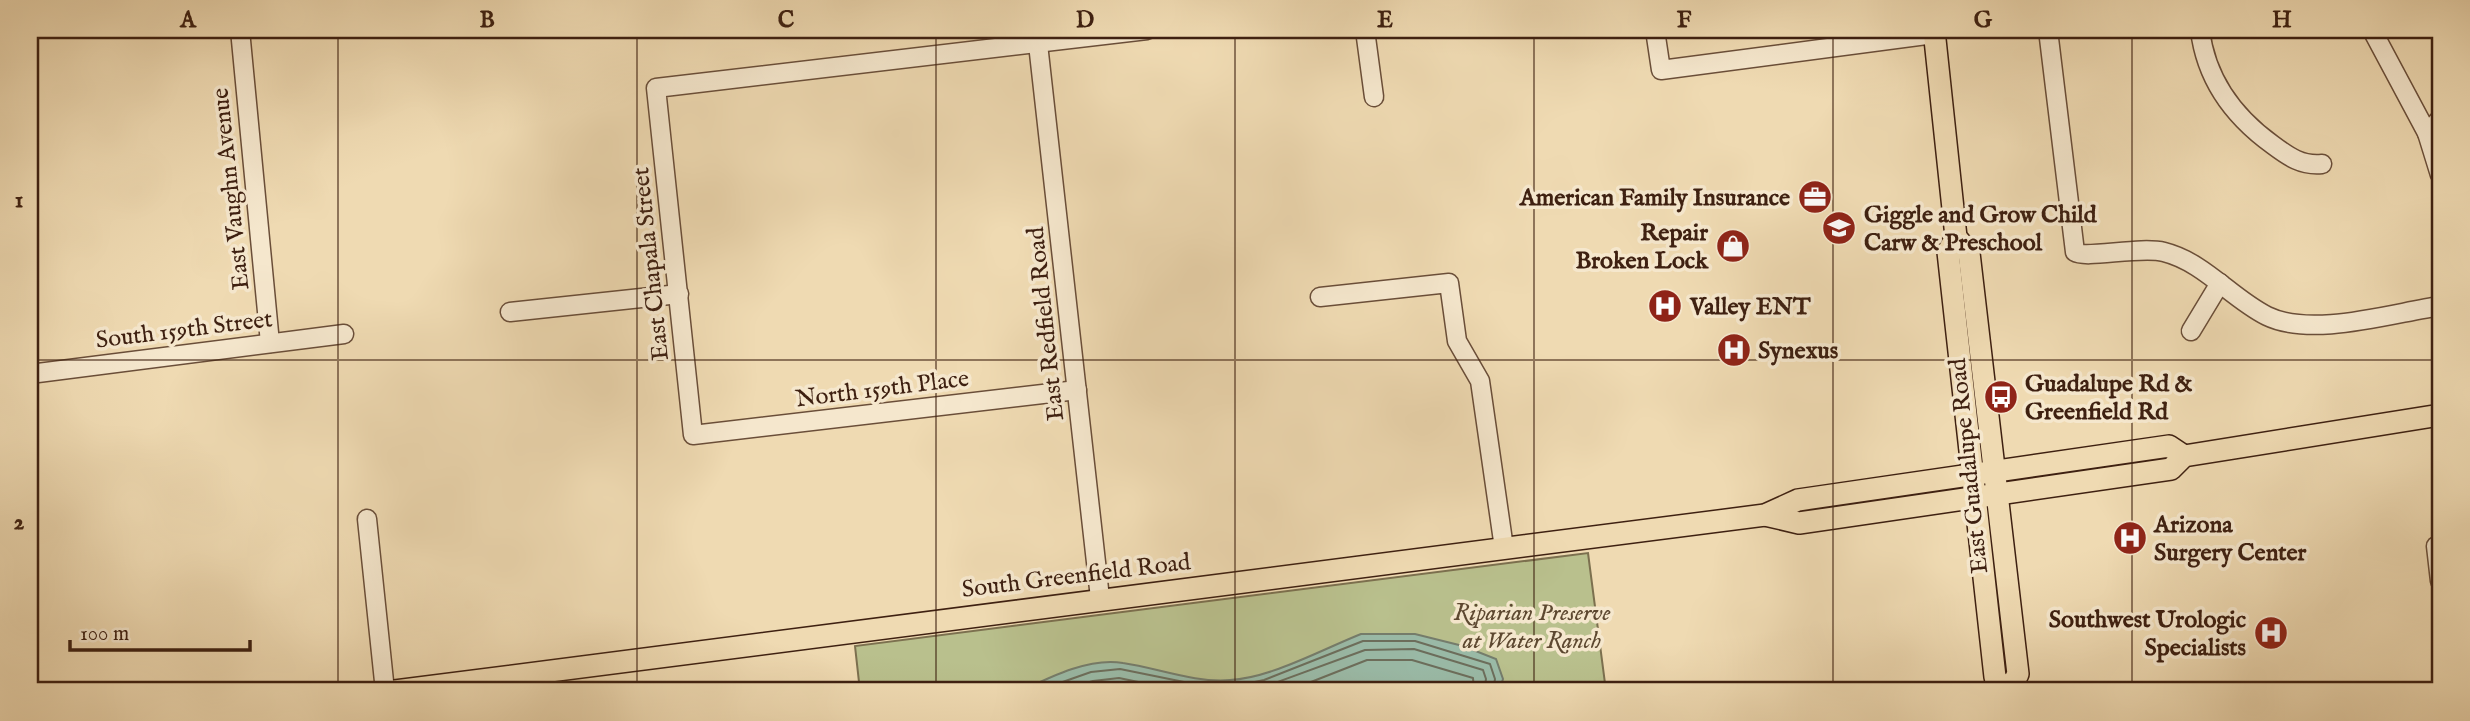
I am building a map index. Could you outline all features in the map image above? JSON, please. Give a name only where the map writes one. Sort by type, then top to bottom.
[{"type":"main road","name":"East Guadalupe Road","points":[[1934,32],[1956,237],[1948,252],[1987,498],[1995,677],[2007,691]]},
{"type":"main road","points":[[1765,515],[1801,510],[1811,506],[1817,498],[2169,446],[2184,456],[2440,415]]},
{"type":"main road","name":"South Greenfield Road","points":[[395,691],[1100,598],[1765,515],[1799,523],[1987,498],[2171,469],[2184,456]]},
{"type":"street","name":"East Vaughn Avenue","points":[[240,30],[270,343]]},
{"type":"street","points":[[1038,44],[1147,30]]},
{"type":"street","points":[[1365,30],[1374,97]]},
{"type":"street","points":[[1656,30],[1661,69],[1934,32]]},
{"type":"street","points":[[2048,30],[2075,252],[2085,255],[2134,248],[2164,252],[2192,263],[2267,316],[2306,326],[2440,306]]},
{"type":"street","points":[[2200,30],[2215,81],[2247,124],[2302,163],[2322,164]]},
{"type":"street","points":[[2372,30],[2433,133],[2440,175]]},
{"type":"street","name":"East Chapala Street","points":[[692,435],[656,88],[1038,44]]},
{"type":"street","name":"East Redfield Road","points":[[1038,44],[1100,598]]},
{"type":"street","points":[[2433,133],[2440,119]]},
{"type":"street","points":[[1320,297],[1449,283],[1457,341],[1480,381],[1504,548]]},
{"type":"street","points":[[2191,331],[2220,284]]},
{"type":"street","points":[[510,312],[679,294]]},
{"type":"street","name":"South 159th Street","points":[[30,374],[344,334]]},
{"type":"street","name":"North 159th Place","points":[[692,435],[1077,390]]},
{"type":"street","points":[[367,519],[385,691]]},
{"type":"street","points":[[2438,546],[2440,581]]},
{"type":"green space","name":"Riparian Preserve at Water Ranch","points":[[1588,553],[1606,691],[860,691],[855,646]]},
{"type":"water","points":[[1361,634],[1415,634],[1463,646],[1496,659],[1503,679],[1499,691],[1021,691],[1070,669],[1110,662],[1203,679],[1246,678],[1279,669]]},
{"type":"place","name":"American Family Insurance","points":[[1815,197]]},
{"type":"place","name":"Giggle and Grow Child Carw & Preschool","points":[[1839,228]]},
{"type":"place","name":"Repair Broken Lock","points":[[1733,246]]},
{"type":"place","name":"Valley ENT","points":[[1665,306]]},
{"type":"place","name":"Synexus","points":[[1734,350]]},
{"type":"place","name":"Guadalupe Rd & Greenfield Rd","points":[[2001,397]]},
{"type":"place","name":"Arizona Surgery Center","points":[[2130,538]]},
{"type":"place","name":"Southwest Urologic Specialists","points":[[2271,633]]}]
